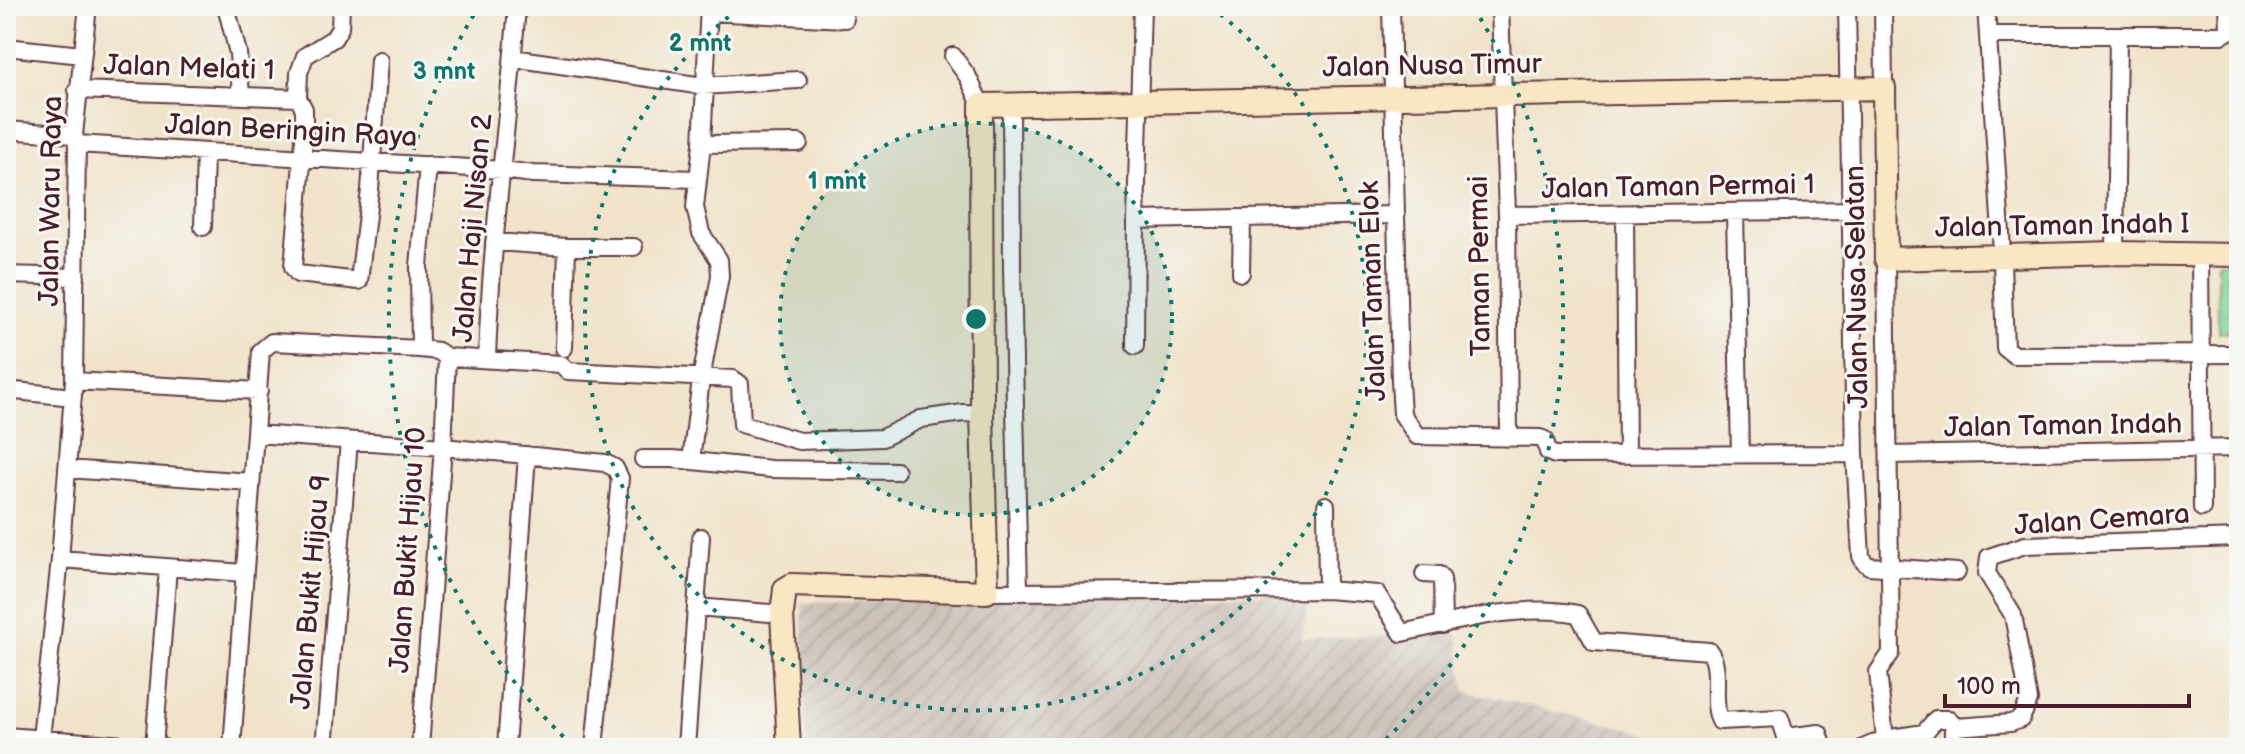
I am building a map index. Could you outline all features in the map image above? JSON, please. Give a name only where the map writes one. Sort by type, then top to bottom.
[{"type":"street","name":"Jalan Waru Raya","points":[[41,744],[74,389],[75,139],[77,90],[88,6]]},
{"type":"street","points":[[226,6],[238,53],[241,96]]},
{"type":"street","name":"Jalan Melati 1","points":[[341,6],[340,28],[334,38],[305,56],[299,73],[298,98],[304,109],[303,158],[293,267],[298,274],[359,281],[372,163]]},
{"type":"street","name":"Jalan Haji Nisan 2","points":[[487,358],[494,242],[517,6]]},
{"type":"street","points":[[1135,346],[1142,6]]},
{"type":"street","name":"Jalan Taman Elok","points":[[1391,6],[1402,414],[1417,436],[1509,437]]},
{"type":"street","name":"Taman Permai","points":[[1500,6],[1507,215],[1509,437]]},
{"type":"street","points":[[1847,6],[1855,454],[1861,556],[1869,566],[1957,572]]},
{"type":"street","name":"Jalan Nusa Selatan","points":[[1883,6],[1891,653],[1878,672],[1885,739]]},
{"type":"street","points":[[1986,6],[2002,257],[2004,342],[2009,353],[2239,354]]},
{"type":"street","points":[[1989,35],[2227,34],[2228,6]]},
{"type":"street","points":[[691,461],[701,379],[720,276],[719,260],[701,233],[695,207],[702,144],[708,9],[845,19]]},
{"type":"street","points":[[2115,253],[2118,36]]},
{"type":"street","points":[[6,47],[82,55]]},
{"type":"street","points":[[953,56],[968,77],[981,105],[982,414],[987,592]]},
{"type":"street","points":[[513,58],[703,86],[798,80]]},
{"type":"street","points":[[372,163],[379,60]]},
{"type":"street","name":"Jalan Nusa Timur","points":[[981,105],[1884,88]]},
{"type":"street","name":"Jalan Melati 1","points":[[77,90],[298,98]]},
{"type":"street","points":[[1011,104],[1019,592]]},
{"type":"street","name":"Jalan Beringin Raya","points":[[6,130],[205,153],[533,174],[697,179]]},
{"type":"street","points":[[702,144],[799,143]]},
{"type":"street","points":[[203,227],[205,153]]},
{"type":"street","points":[[420,349],[419,266],[428,165]]},
{"type":"street","name":"Jalan Taman Permai 1","points":[[1507,215],[1850,210]]},
{"type":"street","points":[[1735,212],[1740,454]]},
{"type":"street","points":[[1625,214],[1627,455]]},
{"type":"street","points":[[1136,220],[1396,215]]},
{"type":"street","points":[[1241,273],[1242,218]]},
{"type":"street","points":[[494,242],[634,247]]},
{"type":"street","points":[[567,247],[563,356],[568,371],[733,379],[740,384],[742,424],[799,441],[882,438],[921,419],[963,413],[982,414]]},
{"type":"street","name":"Jalan Taman Indah I","points":[[1886,259],[2115,253],[2239,255]]},
{"type":"street","points":[[2200,253],[2202,508]]},
{"type":"street","points":[[981,268],[1012,267]]},
{"type":"street","points":[[6,275],[76,277]]},
{"type":"street","points":[[232,748],[261,351],[272,342],[420,349],[438,351],[447,357],[563,356]]},
{"type":"street","name":"Jalan Bukit Hijau 10","points":[[420,748],[447,357]]},
{"type":"street","points":[[6,390],[259,391]]},
{"type":"street","points":[[255,434],[443,447],[605,463],[615,468],[620,478],[594,748]]},
{"type":"street","points":[[1509,437],[1540,438],[1545,440],[1548,452],[1555,455],[1855,454]]},
{"type":"street","name":"Jalan Bukit Hijau 9","points":[[324,748],[349,441]]},
{"type":"street","name":"Jalan Taman Indah","points":[[1889,455],[2239,448]]},
{"type":"street","points":[[506,748],[527,455]]},
{"type":"street","points":[[643,459],[771,469],[896,471]]},
{"type":"street","points":[[67,469],[251,482]]},
{"type":"street","points":[[1326,505],[1327,590]]},
{"type":"street","points":[[686,748],[701,537]]},
{"type":"street","name":"Jalan Cemara","points":[[1956,727],[2011,723],[2021,719],[2029,700],[2013,615],[1987,573],[1989,557],[2025,545],[2239,538]]},
{"type":"street","points":[[60,559],[244,573]]},
{"type":"street","points":[[154,747],[168,568]]},
{"type":"street","points":[[1424,574],[1439,575],[1442,579],[1443,625]]},
{"type":"street","points":[[789,748],[782,614],[785,589],[792,585],[987,592],[1327,590],[1377,594],[1402,633],[1514,613],[1559,611],[1578,614],[1594,642],[1709,651],[1714,659],[1716,709],[1720,721],[1780,718],[1786,737],[1819,733],[1824,748]]},
{"type":"street","points":[[696,607],[782,614]]},
{"type":"street","points":[[1863,748],[1885,739],[1924,733],[1936,719],[1949,719],[1956,727],[1953,731],[1953,748]]},
{"type":"street","points":[[6,736],[41,744],[164,748]]},
{"type":"shaded area","points":[[1312,592],[1301,639],[1458,634],[1465,691],[1636,730],[1678,748],[806,748],[802,603]]},
{"type":"green space","points":[[2218,262],[2239,262],[2239,331],[2218,332]]}]
